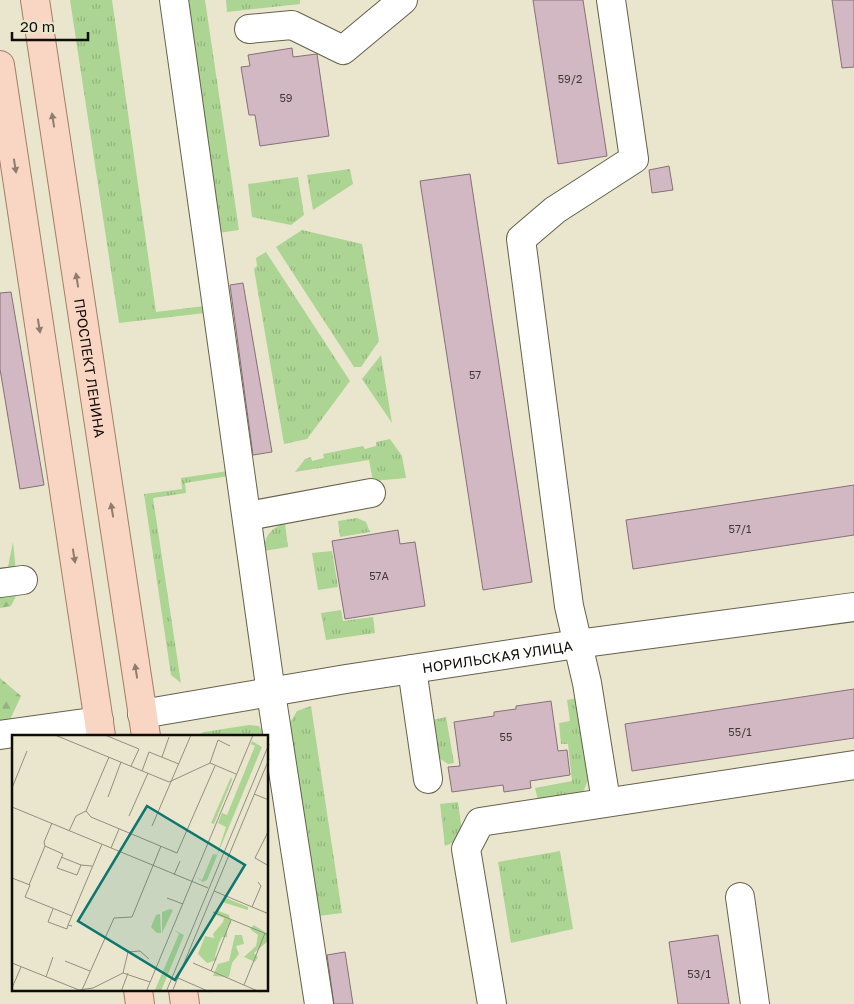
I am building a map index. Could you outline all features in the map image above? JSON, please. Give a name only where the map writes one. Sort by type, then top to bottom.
[{"type":"main road","name":"ПРОСПЕКТ ЛЕНИНА","points":[[35,0],[144,725]]},
{"type":"main road","points":[[0,65],[100,729]]},
{"type":"street","points":[[174,0],[248,516],[271,693],[319,1004]]},
{"type":"street","points":[[249,29],[292,26],[343,50],[403,0]]},
{"type":"street","points":[[606,802],[587,683],[569,606],[521,239],[555,210],[634,159],[611,0]]},
{"type":"street","points":[[248,516],[371,493]]},
{"type":"street","name":"НОРИЛЬСКАЯ УЛИЦА","points":[[144,725],[271,693],[412,669],[577,644],[854,607]]},
{"type":"street","points":[[412,669],[428,779]]},
{"type":"street","points":[[0,735],[100,729]]},
{"type":"street","points":[[492,1004],[466,849],[480,822],[854,765]]},
{"type":"street","points":[[740,897],[755,1004]]},
{"type":"green space","points":[[70,0],[112,0],[156,312],[204,306],[205,313],[119,323]]},
{"type":"green space","points":[[187,0],[205,0],[239,230],[218,233]]},
{"type":"green space","points":[[226,0],[300,0],[300,4],[227,12]]},
{"type":"green space","points":[[350,169],[353,184],[313,210],[307,175]]},
{"type":"green space","points":[[298,177],[304,215],[291,225],[252,217],[248,184]]},
{"type":"green space","points":[[302,230],[362,244],[379,341],[361,367],[354,367],[276,247]]},
{"type":"green space","points":[[266,252],[350,381],[307,439],[284,444],[254,269],[257,266],[256,258]]},
{"type":"green space","points":[[381,355],[392,423],[362,379]]},
{"type":"green space","points":[[390,439],[402,456],[406,478],[373,481],[369,460],[295,472],[305,459],[311,457],[312,461],[324,458],[323,454],[363,446],[365,449],[376,446],[376,442]]},
{"type":"green space","points":[[228,471],[229,476],[185,483],[186,493],[153,498],[181,683],[171,675],[144,494],[182,489],[181,478]]},
{"type":"green space","points":[[357,518],[366,522],[370,532],[340,537],[338,521]]},
{"type":"green space","points":[[285,523],[288,547],[264,551],[265,541],[269,533]]},
{"type":"green space","points":[[13,542],[18,592],[11,606],[0,608],[0,573],[7,572]]},
{"type":"green space","points":[[332,551],[338,587],[318,590],[312,553]]},
{"type":"green space","points":[[341,610],[343,621],[373,617],[375,633],[326,640],[321,613]]},
{"type":"green space","points":[[0,678],[21,696],[9,722],[0,724]]},
{"type":"green space","points":[[579,698],[590,775],[584,790],[579,794],[538,800],[535,788],[572,781],[568,744],[561,744],[559,723],[570,721],[567,700]]},
{"type":"green space","points":[[311,706],[342,913],[319,916],[290,723],[297,711]]},
{"type":"green space","points":[[446,717],[454,763],[448,764],[436,756],[428,721]]},
{"type":"green space","points":[[249,725],[259,726],[265,735],[197,735],[204,732]]},
{"type":"green space","points":[[458,802],[462,832],[459,840],[445,846],[440,804]]},
{"type":"green space","points":[[560,851],[573,929],[511,943],[498,862]]},
{"type":"building","points":[[533,0],[583,0],[607,156],[558,164]]},
{"type":"building","points":[[832,0],[854,0],[854,67],[842,68]]},
{"type":"building","points":[[292,48],[293,57],[317,54],[329,136],[260,146],[255,115],[249,115],[241,67],[250,66],[248,55]]},
{"type":"building","points":[[669,166],[673,190],[652,193],[649,170]]},
{"type":"building","points":[[470,174],[532,582],[483,590],[420,181]]},
{"type":"building","points":[[243,283],[272,452],[253,455],[230,285]]},
{"type":"building","points":[[11,292],[44,485],[20,489],[0,369],[0,293]]},
{"type":"building","points":[[854,485],[854,535],[633,569],[626,520]]},
{"type":"building","points":[[398,530],[400,544],[415,542],[425,606],[345,619],[332,541]]},
{"type":"building","points":[[854,689],[854,738],[632,771],[625,724]]},
{"type":"building","points":[[551,701],[558,751],[567,750],[570,775],[530,781],[531,788],[504,792],[503,785],[452,792],[448,767],[460,766],[454,722],[494,716],[494,712],[516,709],[516,706]]},
{"type":"building","points":[[718,935],[729,1004],[678,1004],[669,942]]},
{"type":"building","points":[[345,952],[353,1004],[334,1004],[327,955]]}]
